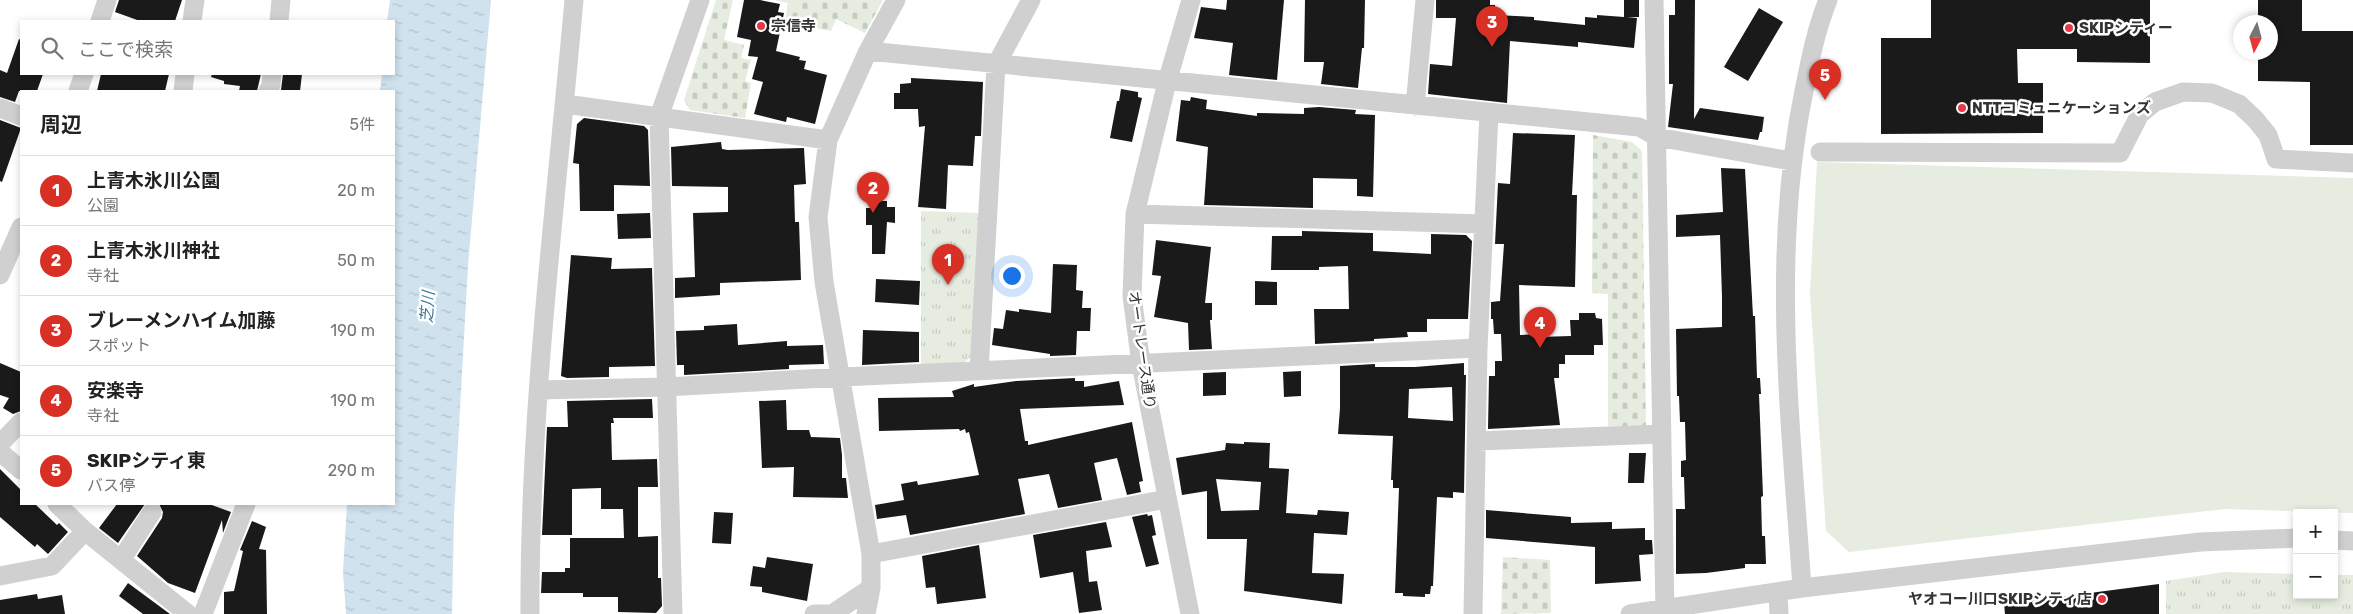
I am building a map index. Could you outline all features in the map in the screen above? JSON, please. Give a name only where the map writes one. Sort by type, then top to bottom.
[{"type":"street","points":[[100,20],[107,0]]},
{"type":"street","points":[[192,20],[194,0]]},
{"type":"street","points":[[279,20],[282,0]]},
{"type":"street","points":[[530,614],[530,552],[539,390],[574,0]]},
{"type":"street","points":[[673,614],[659,117],[700,0]]},
{"type":"street","points":[[866,614],[871,588],[871,554],[842,377],[824,282],[818,217],[828,140],[868,52],[896,0]]},
{"type":"street","points":[[979,371],[996,65],[1031,0]]},
{"type":"street","name":"オートレース通り","points":[[1190,614],[1141,364],[1132,296],[1135,214],[1167,82],[1191,0]]},
{"type":"street","points":[[1416,106],[1425,0]]},
{"type":"street","points":[[1654,0],[1665,612]]},
{"type":"street","points":[[1802,588],[1785,298],[1786,230],[1791,161],[1807,75],[1828,0]]},
{"type":"street","points":[[868,52],[1639,127],[1657,137],[1791,161]]},
{"type":"street","points":[[78,90],[84,75]]},
{"type":"street","points":[[183,90],[185,75]]},
{"type":"street","points":[[268,90],[272,75]]},
{"type":"street","points":[[1820,152],[2120,153],[2140,114],[2155,102],[2183,92],[2212,93],[2239,104],[2268,135],[2276,158],[2353,162]]},
{"type":"street","points":[[564,104],[828,140]]},
{"type":"street","points":[[0,108],[20,116]]},
{"type":"street","points":[[1473,614],[1478,348],[1488,113]]},
{"type":"street","points":[[1135,214],[1484,224]]},
{"type":"street","points":[[0,275],[20,229]]},
{"type":"street","points":[[539,390],[666,387],[842,377],[1478,348]]},
{"type":"street","points":[[0,444],[20,423]]},
{"type":"street","points":[[1476,441],[1662,434]]},
{"type":"street","points":[[0,452],[20,469]]},
{"type":"street","points":[[871,554],[1167,499]]},
{"type":"street","points":[[58,505],[85,531],[188,614]]},
{"type":"street","points":[[203,614],[246,505]]},
{"type":"street","points":[[121,560],[152,512]]},
{"type":"street","points":[[0,576],[52,566],[85,531]]},
{"type":"street","points":[[1630,614],[1665,612],[1802,588],[2200,542],[2293,538]]},
{"type":"street","points":[[2338,540],[2353,541]]},
{"type":"street","points":[[814,614],[832,614],[871,588]]},
{"type":"street","points":[[1778,592],[1779,614]]},
{"type":"green space","points":[[716,0],[733,0],[724,40],[744,45],[741,58],[751,60],[745,81],[751,83],[745,118],[690,110],[684,100]]},
{"type":"green space","points":[[775,0],[883,0],[865,33],[836,19],[831,31],[785,22],[788,3]]},
{"type":"green space","points":[[1593,135],[1632,142],[1642,151],[1646,426],[1608,426],[1608,294],[1592,293]]},
{"type":"green space","points":[[1817,162],[2353,178],[2353,513],[2338,513],[2338,509],[2293,509],[2293,511],[2225,509],[1849,552],[1826,531],[1810,293]]},
{"type":"green space","points":[[921,211],[979,213],[971,356],[964,363],[921,365]]},
{"type":"green space","points":[[1503,557],[1550,560],[1551,613],[1501,614]]},
{"type":"green space","points":[[2224,572],[2293,574],[2293,599],[2338,599],[2338,575],[2353,575],[2353,614],[2166,614],[2166,581]]},
{"type":"water","name":"芝川","points":[[390,0],[491,0],[468,266],[454,516],[452,614],[346,614],[343,572],[347,505],[395,505],[395,90],[380,90],[382,75],[395,75],[395,20],[387,20]]},
{"type":"building","points":[[119,0],[182,0],[175,20],[137,20],[115,12]]},
{"type":"building","points":[[744,0],[760,0],[780,4],[778,12],[784,13],[776,51],[800,57],[799,60],[806,61],[804,69],[827,75],[815,124],[787,117],[786,122],[754,114],[763,82],[752,79],[758,57],[748,56],[751,40],[737,37]]},
{"type":"building","points":[[1227,0],[1284,0],[1277,80],[1229,75],[1233,43],[1194,38],[1201,7],[1226,10]]},
{"type":"building","points":[[1305,0],[1365,0],[1364,48],[1362,48],[1358,88],[1321,84],[1324,62],[1304,62]]},
{"type":"building","points":[[1436,0],[1490,0],[1490,5],[1495,5],[1495,15],[1534,17],[1534,20],[1585,25],[1585,17],[1597,18],[1597,15],[1624,17],[1624,0],[1639,0],[1639,17],[1627,17],[1637,18],[1634,48],[1578,42],[1578,47],[1510,41],[1507,103],[1428,94],[1430,64],[1452,66],[1456,18],[1436,18]]},
{"type":"building","points":[[1675,0],[1695,0],[1694,119],[1700,108],[1764,117],[1762,132],[1760,132],[1758,140],[1668,127],[1673,84],[1669,84],[1669,15],[1675,15]]},
{"type":"building","points":[[1931,0],[2150,0],[2150,63],[2077,62],[2077,49],[2017,49],[2018,83],[2043,83],[2043,133],[1881,134],[1881,38],[1931,38]]},
{"type":"building","points":[[2258,0],[2302,0],[2302,31],[2353,31],[2353,145],[2310,145],[2310,82],[2258,81],[2258,60],[2278,60],[2278,15],[2258,15]]},
{"type":"building","points":[[1759,8],[1783,22],[1748,81],[1724,67]]},
{"type":"building","points":[[19,39],[20,75],[43,75],[37,90],[20,90],[15,102],[0,97],[0,70],[7,73]]},
{"type":"building","points":[[101,75],[169,75],[165,90],[97,90]]},
{"type":"building","points":[[212,75],[261,75],[257,90],[239,90],[240,86],[224,84],[224,81],[211,77]]},
{"type":"building","points":[[283,75],[302,75],[300,90],[281,90]]},
{"type":"building","points":[[911,78],[983,82],[981,136],[975,136],[973,166],[948,165],[946,209],[918,207],[925,126],[919,127],[918,109],[894,109],[894,93],[900,93],[900,84],[911,83]]},
{"type":"building","points":[[1121,89],[1138,92],[1138,97],[1142,98],[1132,142],[1110,138]]},
{"type":"building","points":[[1191,97],[1207,100],[1206,109],[1257,116],[1257,113],[1304,114],[1304,108],[1319,107],[1356,110],[1355,114],[1375,115],[1373,197],[1357,196],[1357,179],[1313,178],[1313,208],[1204,205],[1208,147],[1176,141],[1181,100],[1190,101]]},
{"type":"building","points":[[584,118],[644,126],[648,130],[650,186],[614,185],[614,211],[580,211],[579,164],[573,163],[577,124]]},
{"type":"building","points":[[0,120],[20,128],[20,131],[2,182],[0,181]]},
{"type":"building","points":[[1513,133],[1575,135],[1572,195],[1577,195],[1575,287],[1519,285],[1520,335],[1538,334],[1538,337],[1571,336],[1570,320],[1579,320],[1579,313],[1595,313],[1596,318],[1602,319],[1603,345],[1594,345],[1594,355],[1565,355],[1565,364],[1559,364],[1559,378],[1554,378],[1560,425],[1488,429],[1489,376],[1495,376],[1495,361],[1502,361],[1501,334],[1494,334],[1493,319],[1491,319],[1491,302],[1500,301],[1504,244],[1495,244],[1498,183],[1510,184]]},
{"type":"building","points":[[721,142],[722,149],[728,150],[804,148],[806,184],[794,185],[795,222],[799,222],[801,280],[720,283],[720,295],[675,298],[675,278],[695,277],[693,213],[728,212],[728,187],[672,186],[671,147]]},
{"type":"building","points":[[1721,168],[1745,169],[1753,316],[1755,316],[1757,378],[1760,378],[1761,394],[1759,394],[1763,496],[1761,497],[1762,536],[1765,536],[1766,564],[1745,564],[1745,568],[1706,573],[1676,574],[1676,509],[1685,509],[1684,477],[1681,477],[1681,461],[1686,460],[1685,422],[1680,422],[1679,396],[1677,396],[1676,329],[1722,327],[1722,297],[1720,235],[1676,237],[1676,215],[1723,212]]},
{"type":"building","points":[[871,201],[887,201],[887,207],[895,207],[895,223],[887,222],[885,254],[872,254],[872,225],[866,225],[866,208],[871,208]]},
{"type":"building","points":[[650,213],[651,238],[618,239],[617,214]]},
{"type":"building","points":[[1302,231],[1373,233],[1373,251],[1431,254],[1431,234],[1466,235],[1472,241],[1468,319],[1427,319],[1427,332],[1407,332],[1408,337],[1315,344],[1314,309],[1349,309],[1348,266],[1319,267],[1319,270],[1271,270],[1272,236],[1302,236]]},
{"type":"building","points":[[1156,240],[1211,247],[1205,303],[1212,303],[1212,320],[1210,320],[1212,349],[1189,350],[1188,323],[1154,317],[1161,276],[1152,275]]},
{"type":"building","points":[[571,255],[612,258],[611,269],[652,268],[655,366],[609,367],[609,377],[567,378],[561,376]]},
{"type":"building","points":[[1053,264],[1077,265],[1076,290],[1083,291],[1082,308],[1091,308],[1090,331],[1077,331],[1076,355],[1050,356],[1050,354],[992,345],[994,328],[1003,329],[1006,310],[1019,312],[1019,309],[1051,313]]},
{"type":"building","points":[[876,279],[920,281],[919,305],[875,302]]},
{"type":"building","points":[[1255,281],[1277,282],[1277,305],[1255,305]]},
{"type":"building","points":[[737,324],[738,345],[787,341],[787,346],[823,345],[824,364],[789,365],[789,369],[684,375],[684,365],[677,365],[676,331],[704,330],[704,326]]},
{"type":"building","points":[[863,330],[919,332],[919,362],[862,365]]},
{"type":"building","points":[[0,363],[20,372],[20,411],[13,414],[3,408],[9,398],[0,395]]},
{"type":"building","points":[[1464,363],[1464,375],[1466,375],[1464,493],[1453,492],[1453,498],[1437,497],[1433,586],[1431,586],[1430,594],[1425,594],[1425,597],[1403,596],[1403,593],[1395,593],[1399,488],[1393,488],[1393,480],[1391,480],[1393,436],[1338,434],[1340,366],[1375,364],[1375,367],[1415,367]],"holes":[[[1452,387],[1453,421],[1408,418],[1409,389]]]},
{"type":"building","points":[[1301,371],[1301,396],[1284,397],[1283,372]]},
{"type":"building","points":[[1226,372],[1226,395],[1203,396],[1203,373]]},
{"type":"building","points":[[1075,378],[1075,381],[1084,381],[1084,387],[1119,381],[1124,405],[1020,409],[1025,441],[1028,441],[1028,445],[1132,422],[1143,481],[1139,482],[1141,492],[1127,495],[1117,458],[1094,463],[1102,500],[1058,508],[1049,474],[1018,479],[1025,514],[910,535],[906,515],[877,519],[875,505],[904,500],[901,484],[917,481],[918,485],[979,475],[969,432],[966,433],[965,429],[960,431],[959,429],[879,431],[878,398],[954,397],[952,391],[974,384],[974,387],[1016,381]]},
{"type":"building","points":[[652,399],[653,418],[613,418],[614,423],[611,423],[612,460],[657,459],[658,487],[638,487],[638,537],[658,536],[658,578],[661,578],[662,606],[656,613],[618,612],[618,597],[583,597],[583,593],[541,593],[542,572],[565,572],[565,568],[570,568],[570,538],[624,538],[623,509],[601,509],[601,488],[572,489],[572,535],[542,535],[547,427],[568,427],[567,401]]},
{"type":"building","points":[[786,400],[787,430],[809,430],[811,437],[840,438],[842,478],[846,478],[848,498],[793,497],[794,467],[762,468],[759,401]]},
{"type":"building","points":[[1244,442],[1270,443],[1269,468],[1289,469],[1286,513],[1317,515],[1318,510],[1349,512],[1347,535],[1314,533],[1312,573],[1344,574],[1342,604],[1244,591],[1247,539],[1207,539],[1207,491],[1182,495],[1176,458],[1225,450],[1226,443],[1244,444]],"holes":[[[1216,479],[1261,482],[1259,510],[1221,511]]]},
{"type":"building","points":[[1629,453],[1646,453],[1644,483],[1628,483]]},
{"type":"building","points":[[0,469],[20,489],[20,505],[36,505],[57,525],[59,523],[68,532],[48,554],[37,544],[35,547],[0,517]]},
{"type":"building","points":[[116,505],[144,505],[118,543],[99,528]]},
{"type":"building","points":[[160,505],[212,505],[231,512],[223,533],[222,520],[195,593],[168,583],[137,556],[162,518],[163,512]]},
{"type":"building","points":[[1486,510],[1571,517],[1571,523],[1612,522],[1612,529],[1645,528],[1645,540],[1652,540],[1653,554],[1639,555],[1641,581],[1595,584],[1595,547],[1486,538]]},
{"type":"building","points":[[714,512],[733,513],[731,544],[712,543]]},
{"type":"building","points":[[1147,514],[1148,516],[1152,515],[1156,535],[1152,536],[1159,564],[1146,567],[1132,517]]},
{"type":"building","points":[[252,521],[266,527],[259,549],[266,550],[267,614],[224,614],[224,592],[234,591],[243,551],[240,550]]},
{"type":"building","points":[[1106,522],[1112,547],[1086,551],[1089,582],[1097,581],[1102,610],[1079,613],[1073,572],[1040,578],[1033,535]]},
{"type":"building","points":[[979,545],[986,598],[937,604],[935,587],[926,588],[922,556]]},
{"type":"building","points":[[767,557],[813,564],[807,601],[762,592],[762,587],[750,586],[753,566],[765,568]]},
{"type":"building","points":[[128,583],[170,614],[143,614],[119,596]]},
{"type":"building","name":"ヤオコー川口SKIPシティ店","points":[[2159,584],[2159,614],[2005,614],[2004,604]]},
{"type":"building","points":[[37,594],[38,599],[62,595],[65,614],[0,614],[0,600]]},
{"type":"place","name":"宗信寺","points":[[761,26]]},
{"type":"place","name":"SKIPシティー","points":[[2069,28]]},
{"type":"place","name":"ブレーメンハイム加藤","points":[[1492,47]]},
{"type":"place","name":"SKIPシティ東","points":[[1825,100]]},
{"type":"place","name":"NTTコミュニケーションズ","points":[[1962,108]]},
{"type":"place","name":"上青木氷川神社","points":[[873,213]]},
{"type":"place","name":"上青木氷川公園","points":[[948,285]]},
{"type":"place","name":"安楽寺","points":[[1540,348]]},
{"type":"place","name":"ヤオコー川口SKIPシティ店","points":[[2102,599]]}]
